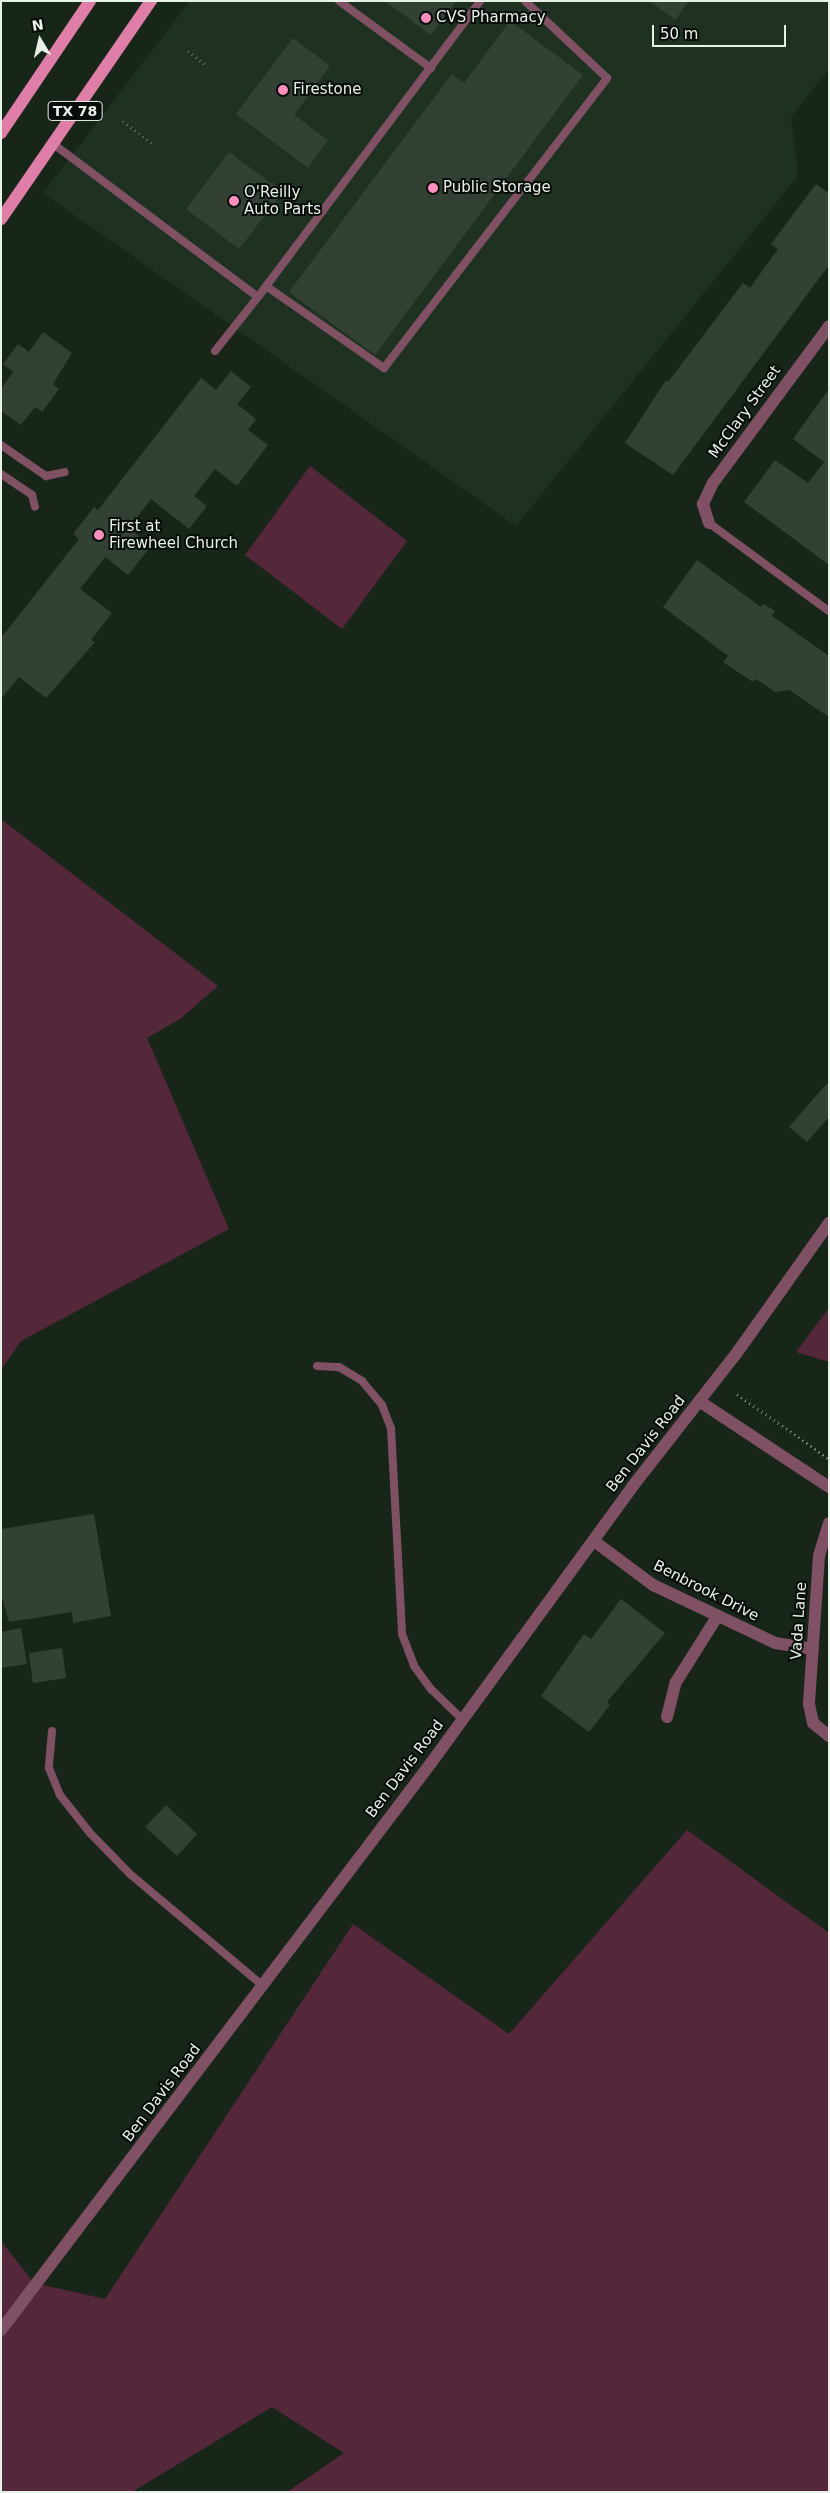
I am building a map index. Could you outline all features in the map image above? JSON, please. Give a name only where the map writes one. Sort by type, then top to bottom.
[{"type":"main road","name":"TX 78","points":[[1,133],[90,1]]},
{"type":"main road","name":"TX 78","points":[[1,218],[151,1]]},
{"type":"street","name":"McClary Street","points":[[709,523],[703,504],[714,483],[829,326]]},
{"type":"street","name":"Ben Davis Road","points":[[1,2330],[463,1720],[829,1223]]},
{"type":"street","points":[[699,1401],[829,1487]]},
{"type":"street","name":"Vada Lane","points":[[829,1523],[820,1556],[810,1704],[813,1723],[829,1736]]},
{"type":"street","name":"Benbrook Drive","points":[[594,1541],[653,1585],[717,1617],[775,1643],[813,1649]]},
{"type":"street","points":[[667,1717],[676,1682],[717,1617]]},
{"type":"lane","points":[[339,1],[431,68]]},
{"type":"lane","points":[[215,351],[258,297],[480,1]]},
{"type":"lane","points":[[266,286],[384,368],[607,78],[524,1]]},
{"type":"lane","points":[[52,143],[258,297]]},
{"type":"lane","points":[[1,445],[46,476],[65,472]]},
{"type":"lane","points":[[1,474],[32,494],[35,507]]},
{"type":"lane","points":[[709,523],[829,611]]},
{"type":"lane","points":[[317,1366],[339,1367],[362,1381],[382,1405],[391,1428],[402,1634],[418,1671],[463,1720]]},
{"type":"lane","points":[[52,1731],[49,1768],[60,1795],[90,1833],[130,1874],[263,1986]]},
{"type":"path","points":[[188,51],[208,66]]},
{"type":"path","points":[[123,120],[153,144]]},
{"type":"path","points":[[737,1394],[829,1459]]},
{"type":"shaded area","points":[[190,1],[829,1],[829,69],[791,117],[798,176],[516,526],[43,193]]},
{"type":"shaded area","points":[[310,466],[407,541],[342,629],[245,555]]},
{"type":"shaded area","points":[[1,819],[218,986],[180,1019],[147,1038],[229,1229],[21,1341],[1,1370]]},
{"type":"shaded area","points":[[829,1308],[829,1362],[796,1352]]},
{"type":"shaded area","points":[[687,1830],[829,1933],[829,2492],[287,2492],[344,2453],[272,2407],[132,2492],[1,2492],[1,2241],[34,2283],[105,2299],[353,1924],[509,2034]]},
{"type":"building","name":"CVS Pharmacy","points":[[385,1],[456,1],[431,35]]},
{"type":"building","points":[[650,1],[689,1],[675,20]]},
{"type":"building","name":"Public Storage","points":[[510,21],[583,75],[375,355],[289,292],[452,74],[464,83]]},
{"type":"building","name":"Firestone","points":[[293,38],[330,66],[294,115],[328,140],[308,168],[236,114]]},
{"type":"building","name":"O'Reilly Auto Parts","points":[[229,152],[283,192],[239,249],[186,209]]},
{"type":"building","points":[[816,184],[829,193],[829,265],[673,475],[625,443],[666,380],[668,382],[743,283],[750,288],[778,249],[771,244]]},
{"type":"building","points":[[43,332],[72,353],[53,384],[59,389],[42,412],[35,407],[21,425],[1,411],[1,389],[13,372],[3,364],[18,344],[29,352]]},
{"type":"building","points":[[231,371],[251,387],[237,404],[256,419],[248,430],[268,445],[237,486],[215,469],[194,496],[207,506],[189,529],[151,499],[129,528],[151,546],[128,575],[105,557],[80,589],[112,613],[91,640],[95,642],[46,698],[19,677],[1,699],[1,638],[79,539],[73,534],[94,507],[98,510],[201,378],[216,390]]},
{"type":"building","points":[[829,389],[829,565],[744,502],[775,460],[808,483],[824,462],[793,439]]},
{"type":"building","points":[[697,560],[761,607],[764,604],[775,611],[772,616],[829,656],[829,717],[789,690],[775,692],[756,679],[753,682],[723,662],[728,656],[663,607]]},
{"type":"building","points":[[829,1081],[829,1117],[807,1142],[789,1127]]},
{"type":"building","points":[[94,1514],[111,1616],[73,1623],[72,1612],[9,1622],[1,1593],[1,1529]]},
{"type":"building","points":[[621,1599],[665,1633],[607,1702],[610,1705],[589,1732],[541,1696],[584,1634],[591,1639]]},
{"type":"building","points":[[21,1628],[27,1664],[1,1668],[1,1632]]},
{"type":"building","points":[[62,1648],[66,1678],[33,1683],[29,1653]]},
{"type":"building","points":[[166,1805],[197,1834],[177,1856],[145,1827]]},
{"type":"place","name":"CVS Pharmacy","points":[[426,18]]},
{"type":"place","name":"Firestone","points":[[283,90]]},
{"type":"place","name":"Public Storage","points":[[433,188]]},
{"type":"place","name":"O'Reilly Auto Parts","points":[[234,201]]},
{"type":"place","name":"First at Firewheel Church","points":[[99,535]]}]
